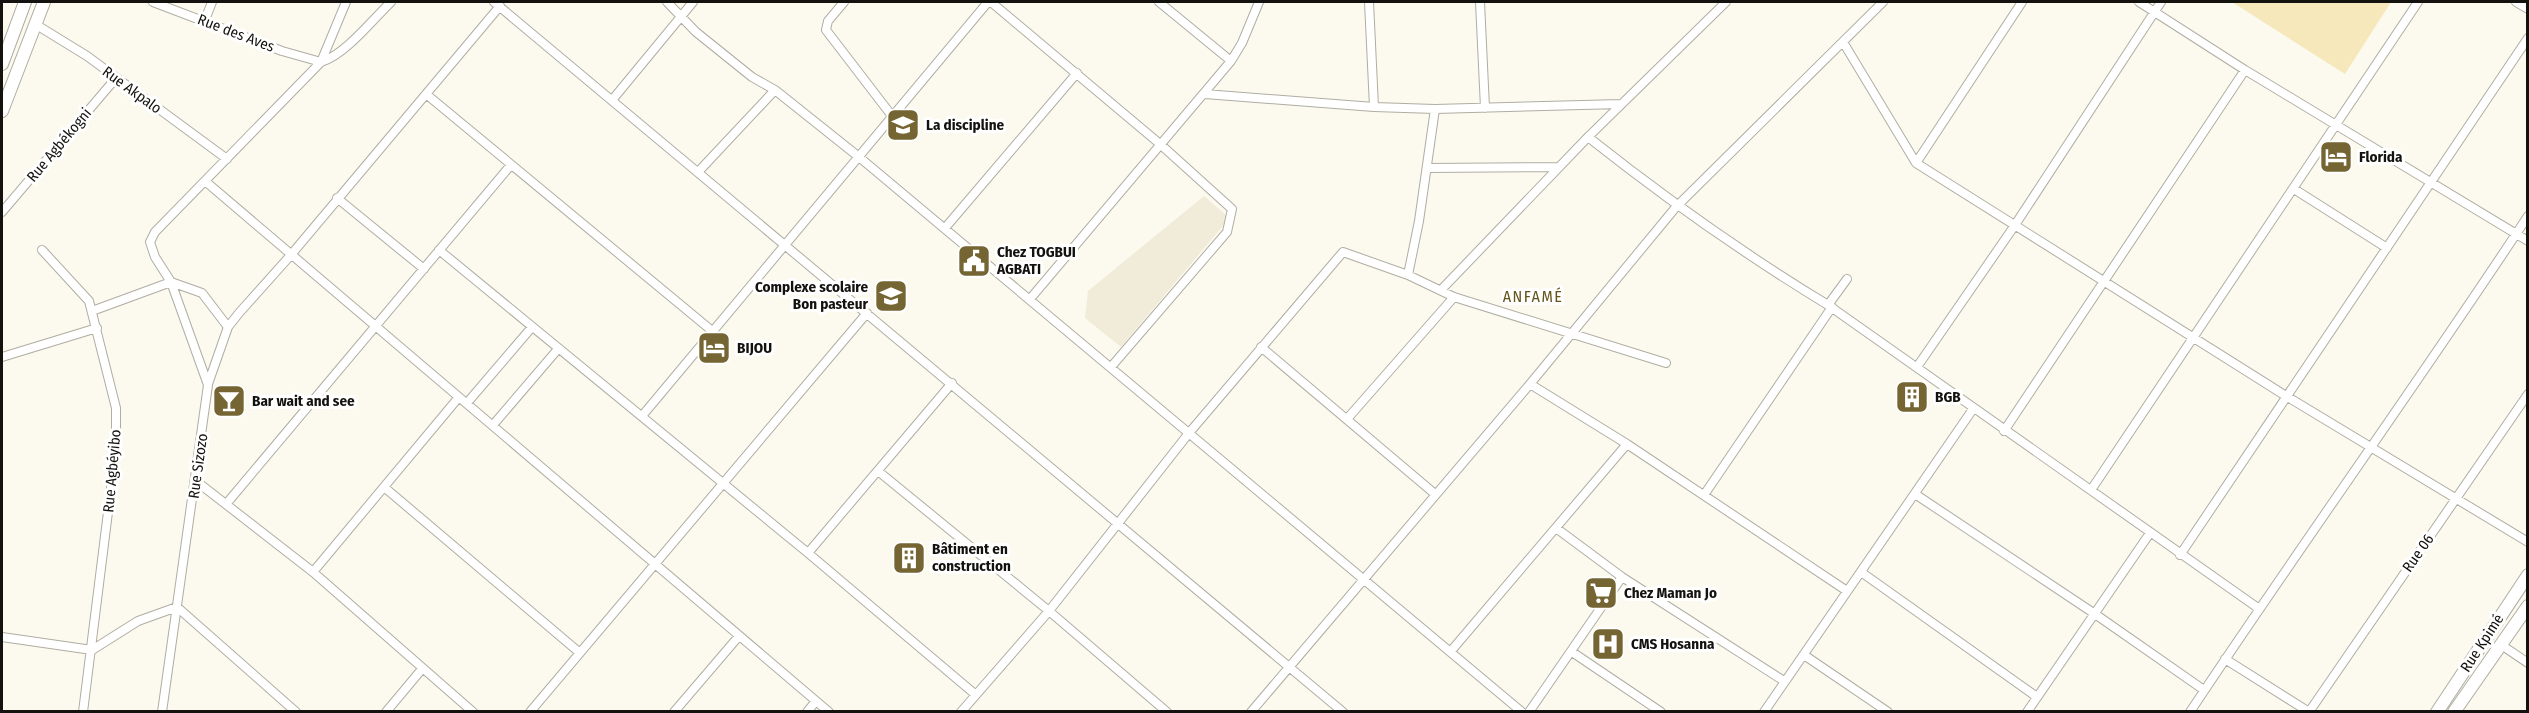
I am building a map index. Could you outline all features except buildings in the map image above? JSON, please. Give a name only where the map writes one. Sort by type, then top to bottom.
[{"type":"main road","points":[[2,63],[25,2]]},
{"type":"main road","points":[[2,111],[44,2]]},
{"type":"main road","name":"Rue Kpimé","points":[[2437,711],[2528,575]]},
{"type":"main road","name":"Rue Kpimé","points":[[2454,711],[2528,606]]},
{"type":"street","name":"Rue des Aves","points":[[153,2],[282,51],[321,62]]},
{"type":"street","points":[[205,20],[212,2]]},
{"type":"street","points":[[346,2],[321,62],[205,181],[290,256],[378,326],[829,711]]},
{"type":"street","points":[[321,62],[327,60],[352,40],[391,2]]},
{"type":"street","points":[[667,2],[696,32],[752,77],[775,90],[859,157],[1522,711]]},
{"type":"street","points":[[613,99],[693,2]]},
{"type":"street","points":[[844,2],[828,21],[826,30],[892,116]]},
{"type":"street","points":[[642,416],[783,244],[990,2],[1077,73],[1232,209],[1232,220],[1227,232],[1111,367]]},
{"type":"street","points":[[1030,299],[1231,62],[1242,43],[1259,2]]},
{"type":"street","points":[[1369,2],[1374,107]]},
{"type":"street","points":[[1480,2],[1485,108]]},
{"type":"street","points":[[1441,290],[1588,137],[1726,2]]},
{"type":"street","points":[[1251,711],[1530,384],[1676,207],[1883,2]]},
{"type":"street","points":[[1916,163],[2022,2]]},
{"type":"street","points":[[2139,2],[2245,70],[2338,124],[2528,241]]},
{"type":"street","points":[[1917,367],[2015,225],[2161,2]]},
{"type":"street","points":[[2091,490],[2418,2]]},
{"type":"street","points":[[2516,2],[2528,9]]},
{"type":"street","points":[[1162,3],[1231,62]]},
{"type":"street","points":[[208,385],[228,327],[426,94],[497,4],[1343,711]]},
{"type":"street","name":"Rue Akpalo","points":[[35,24],[61,38],[227,159]]},
{"type":"street","points":[[2180,555],[2528,38]]},
{"type":"street","points":[[1843,42],[1916,163],[2286,396],[2528,542]]},
{"type":"street","points":[[2004,431],[2245,70]]},
{"type":"street","points":[[945,228],[1077,73]]},
{"type":"street","name":"Rue Agbékogni","points":[[2,212],[116,78]]},
{"type":"street","points":[[699,171],[775,90]]},
{"type":"street","points":[[426,94],[510,166],[711,330]]},
{"type":"street","points":[[1205,94],[1374,107],[1435,109],[1621,104]]},
{"type":"street","points":[[1408,275],[1435,109]]},
{"type":"street","points":[[1588,137],[1676,207],[1765,267],[1830,306],[1972,409],[2258,608]]},
{"type":"street","points":[[227,503],[378,326],[510,166]]},
{"type":"street","points":[[1427,168],[1559,167]]},
{"type":"street","name":"Rue Sizozo","points":[[162,711],[208,385],[171,282],[152,251],[150,242],[155,232],[205,181]]},
{"type":"street","points":[[2294,189],[2387,248]]},
{"type":"street","points":[[337,198],[424,269]]},
{"type":"street","points":[[2190,711],[2258,608],[2374,447],[2528,216]]},
{"type":"street","name":"Rue Agbéyibo","points":[[42,250],[88,301],[97,328],[116,408],[116,448],[92,650],[82,711]]},
{"type":"street","points":[[439,250],[642,416],[721,484],[808,553],[976,695]]},
{"type":"street","points":[[961,711],[1049,611],[1189,433],[1343,252],[1408,275],[1454,297],[1569,335],[1666,363]]},
{"type":"street","points":[[1704,495],[1847,279]]},
{"type":"street","points":[[92,311],[171,282],[202,293],[228,327]]},
{"type":"street","points":[[1347,419],[1454,297]]},
{"type":"street","points":[[530,711],[656,565],[721,484],[867,313]]},
{"type":"street","points":[[467,403],[532,327]]},
{"type":"street","points":[[2,357],[97,328]]},
{"type":"street","points":[[1261,347],[1435,494]]},
{"type":"street","points":[[493,425],[558,349]]},
{"type":"street","points":[[808,553],[952,383]]},
{"type":"street","points":[[1530,384],[1627,444],[1848,591]]},
{"type":"street","name":"Rue 06","points":[[2309,711],[2528,394]]},
{"type":"street","points":[[313,572],[459,397]]},
{"type":"street","points":[[1764,711],[1915,495],[1972,409]]},
{"type":"street","points":[[1451,651],[1627,444]]},
{"type":"street","points":[[878,471],[1167,711]]},
{"type":"street","points":[[196,481],[313,572],[473,711]]},
{"type":"street","points":[[384,487],[580,653]]},
{"type":"street","points":[[1915,495],[2095,614],[2204,690]]},
{"type":"street","points":[[1556,528],[1622,577],[1784,681]]},
{"type":"street","points":[[2027,711],[2150,533]]},
{"type":"street","points":[[1861,572],[2037,697]]},
{"type":"street","points":[[1529,711],[1622,577]]},
{"type":"street","points":[[2,637],[92,650],[138,621],[177,607],[296,711]]},
{"type":"street","points":[[674,711],[739,636]]},
{"type":"street","points":[[2500,644],[2528,663]]},
{"type":"street","points":[[1572,652],[1660,711]]},
{"type":"street","points":[[1804,655],[1888,711]]},
{"type":"street","points":[[2225,659],[2309,711]]},
{"type":"street","points":[[386,711],[422,669]]},
{"type":"street","points":[[807,711],[816,700]]},
{"type":"shaded area","points":[[2232,2],[2391,2],[2345,74]]},
{"type":"shaded area","points":[[1204,196],[1226,215],[1227,221],[1121,347],[1085,318],[1088,291]]},
{"type":"place","name":"La discipline","points":[[903,125]]},
{"type":"place","name":"Florida","points":[[2336,157]]},
{"type":"place","name":"Chez TOGBUI AGBATI","points":[[974,261]]},
{"type":"place","name":"Complexe scolaire Bon pasteur","points":[[891,296]]},
{"type":"place","name":"BIJOU","points":[[714,348]]},
{"type":"place","name":"BGB","points":[[1912,397]]},
{"type":"place","name":"Bar wait and see","points":[[229,401]]},
{"type":"place","name":"Bâtiment en construction","points":[[909,558]]},
{"type":"place","name":"Chez Maman Jo","points":[[1601,593]]},
{"type":"place","name":"CMS Hosanna","points":[[1608,644]]},
{"type":"district","name":"ANFAMÉ","points":[[1533,296]]}]
